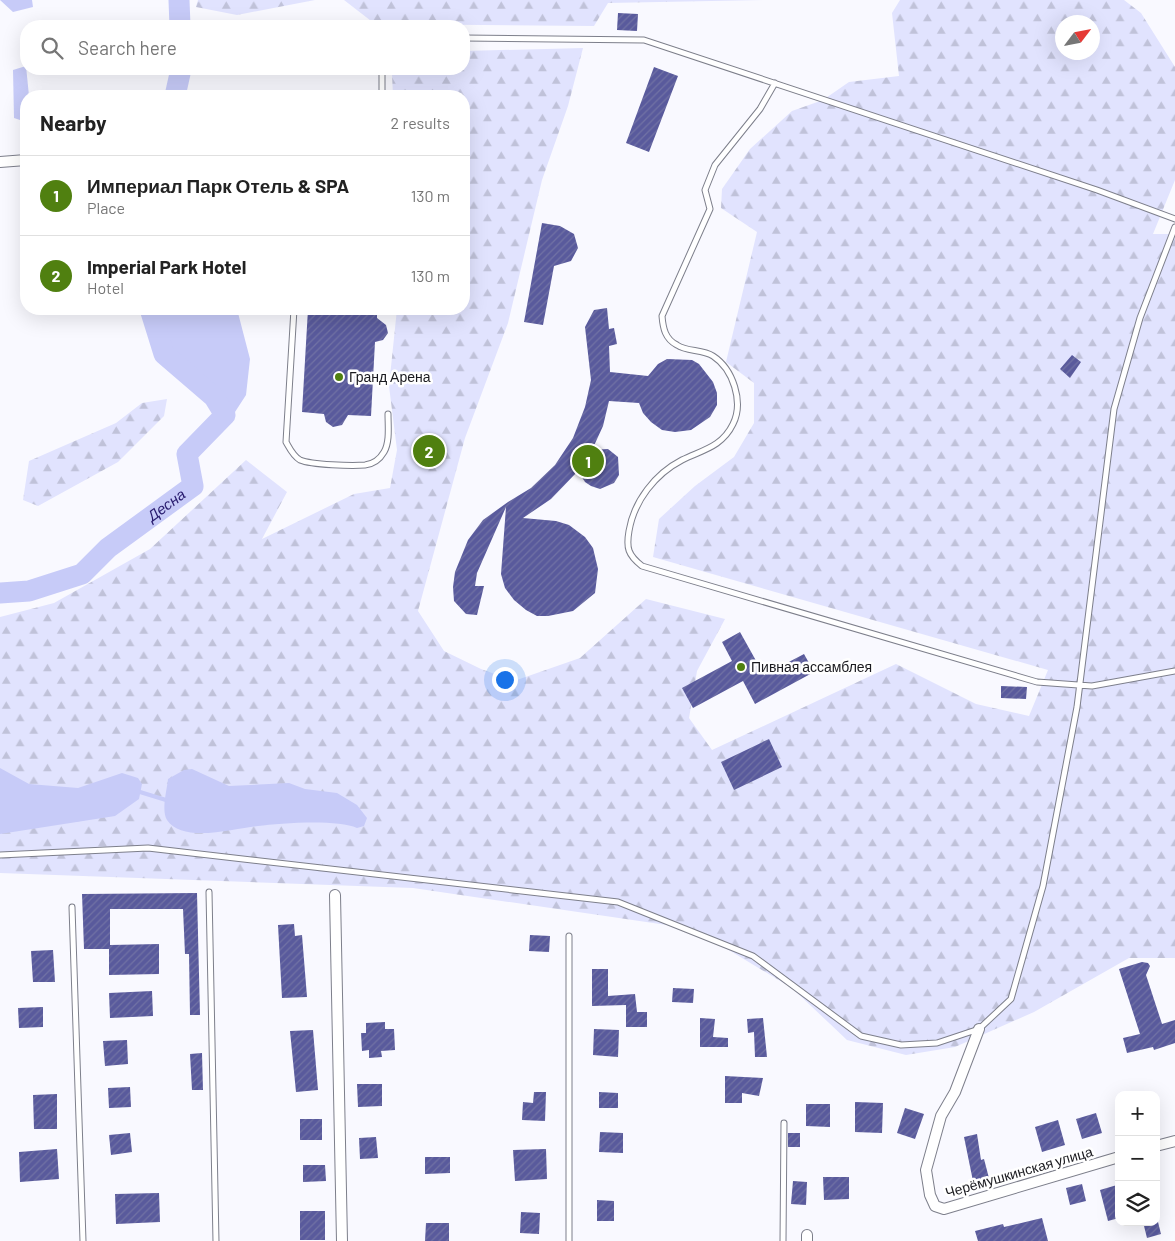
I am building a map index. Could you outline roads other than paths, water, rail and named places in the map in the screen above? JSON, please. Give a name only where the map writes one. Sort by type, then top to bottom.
[{"type":"street","points":[[0,162],[20,160]]},
{"type":"street","points":[[335,895],[342,1241]]},
{"type":"street","name":"Черёмушкинская улица","points":[[979,1029],[955,1092],[941,1116],[926,1170],[930,1195],[935,1206],[944,1209],[1115,1158]]},
{"type":"street","points":[[1160,1145],[1175,1140]]},
{"type":"lane","points":[[470,38],[644,40],[1097,190],[1175,219]]},
{"type":"lane","points":[[382,75],[382,90]]},
{"type":"lane","points":[[775,83],[760,109],[715,165],[705,190],[710,209],[662,316],[668,339],[678,346],[713,356],[724,367],[734,384],[737,402],[734,424],[721,441],[708,450],[682,460],[664,471],[645,492],[631,516],[626,548],[632,559],[642,566],[1037,682],[1080,686],[1175,671]]},
{"type":"lane","points":[[0,855],[148,848],[618,902],[752,956],[861,1036],[901,1045],[937,1043],[979,1029],[1011,999],[1043,886],[1080,686],[1114,409],[1140,318],[1175,227]]},
{"type":"lane","points":[[294,315],[286,442],[291,451],[299,459],[309,462],[366,465],[377,460],[384,453],[388,443],[388,414]]},
{"type":"lane","points":[[209,892],[216,1241]]},
{"type":"lane","points":[[72,907],[83,1241]]},
{"type":"lane","points":[[569,936],[569,1241]]},
{"type":"lane","points":[[783,1241],[784,1124]]},
{"type":"water","points":[[0,0],[32,0],[33,7],[13,12]]},
{"type":"water","points":[[20,68],[20,75],[27,75],[28,90],[20,90],[20,120],[14,118],[13,70]]},
{"type":"water","points":[[152,315],[239,315],[250,359],[246,395],[235,412],[225,415],[164,354]]},
{"type":"water","points":[[0,768],[29,784],[78,788],[122,773],[138,778],[142,784],[139,799],[115,816],[0,834]]},
{"type":"water","points":[[192,769],[229,786],[289,783],[305,789],[337,793],[357,805],[367,818],[364,826],[357,828],[337,823],[309,822],[248,827],[210,833],[185,831],[175,827],[167,820],[164,811],[165,800],[168,779],[184,770]]},
{"type":"waterway","name":"Десна","points":[[179,0],[180,20]]},
{"type":"waterway","name":"Десна","points":[[176,90],[180,75]]},
{"type":"waterway","name":"Десна","points":[[0,593],[29,591],[82,574],[108,548],[193,486],[187,454],[225,415],[214,397],[164,354],[152,315]]},
{"type":"waterway","points":[[140,792],[166,800]]},
{"type":"place","name":"Гранд Арена","points":[[339,377]]},
{"type":"place","name":"Imperial Park Hotel","points":[[429,451]]},
{"type":"place","name":"Империал Парк Отель & SPA","points":[[588,461]]},
{"type":"place","name":"Пивная ассамблея","points":[[741,667]]}]
